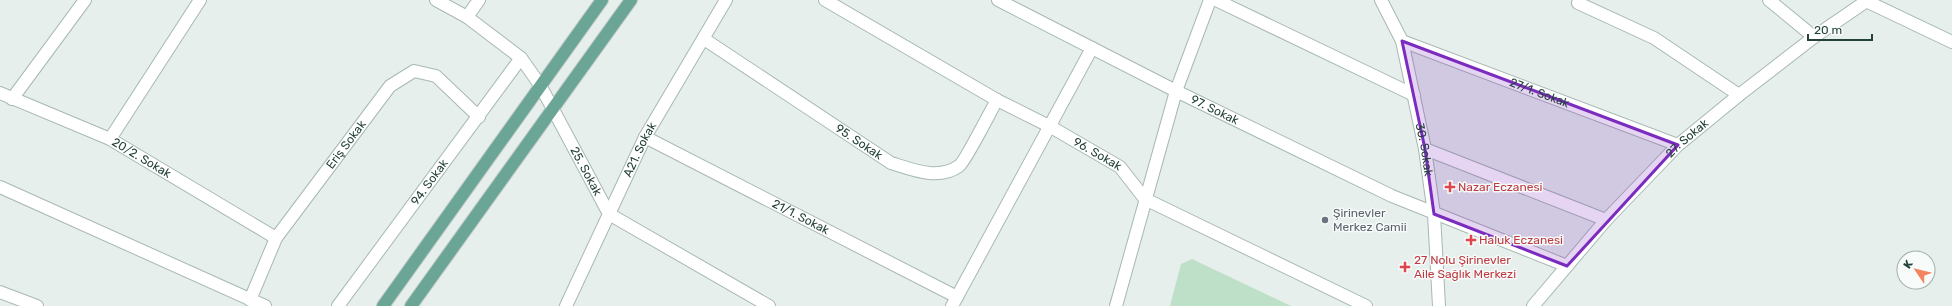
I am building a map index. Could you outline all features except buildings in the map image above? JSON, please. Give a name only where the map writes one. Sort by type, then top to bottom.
[{"type":"main road","points":[[383,306],[602,0]]},
{"type":"main road","points":[[411,306],[631,0]]},
{"type":"street","points":[[12,99],[85,0]]},
{"type":"street","points":[[110,139],[200,0]]},
{"type":"street","name":"25. Sokak","points":[[436,0],[468,17],[521,58],[540,85],[609,214]]},
{"type":"street","points":[[468,17],[479,0]]},
{"type":"street","name":"A21. Sokak","points":[[568,305],[645,137],[726,0]]},
{"type":"street","name":"96. Sokak","points":[[825,0],[997,100],[1051,127],[1120,167],[1145,199],[1366,306]]},
{"type":"street","name":"97. Sokak","points":[[998,0],[1176,90],[1392,196],[1567,266]]},
{"type":"street","points":[[1116,306],[1176,90],[1210,0]]},
{"type":"street","points":[[1216,0],[1414,95]]},
{"type":"street","name":"30. Sokak","points":[[1381,0],[1402,41],[1425,148],[1434,214],[1439,306]]},
{"type":"street","points":[[1769,0],[1814,38]]},
{"type":"street","points":[[1867,1],[1952,42]]},
{"type":"street","name":"27. Sokak","points":[[1533,306],[1606,220],[1678,144],[1814,38],[1867,1]]},
{"type":"street","points":[[1578,3],[1654,38],[1739,95]]},
{"type":"street","name":"95. Sokak","points":[[704,39],[891,163],[922,173],[944,172],[960,166],[997,100]]},
{"type":"street","name":"27/1. Sokak","points":[[1402,41],[1678,144]]},
{"type":"street","points":[[954,301],[1051,127],[1092,48]]},
{"type":"street","name":"94. Sokak","points":[[338,306],[479,117],[521,58]]},
{"type":"street","name":"Eriş Sokak","points":[[250,300],[276,238],[390,86],[414,71],[436,76],[479,117]]},
{"type":"street","name":"20/2. Sokak","points":[[0,93],[110,139],[276,238]]},
{"type":"street","name":"21/1. Sokak","points":[[645,137],[954,301]]},
{"type":"street","points":[[1425,148],[1606,220]]},
{"type":"street","points":[[0,187],[265,306]]},
{"type":"street","points":[[609,214],[770,306]]},
{"type":"street","points":[[0,292],[17,303],[37,306]]},
{"type":"highlighted area","points":[[1402,41],[1678,145],[1567,266],[1434,214],[1425,149]]},
{"type":"green space","points":[[1192,259],[1291,306],[1170,306],[1181,264]]},
{"type":"place","name":"Nazar Eczanesi","points":[[1450,187]]},
{"type":"place","name":"Şirinevler Merkez Camii","points":[[1325,220]]},
{"type":"place","name":"Haluk Eczanesi","points":[[1471,240]]},
{"type":"place","name":"27 Nolu Şirinevler Aile Sağlık Merkezi","points":[[1405,267]]}]
